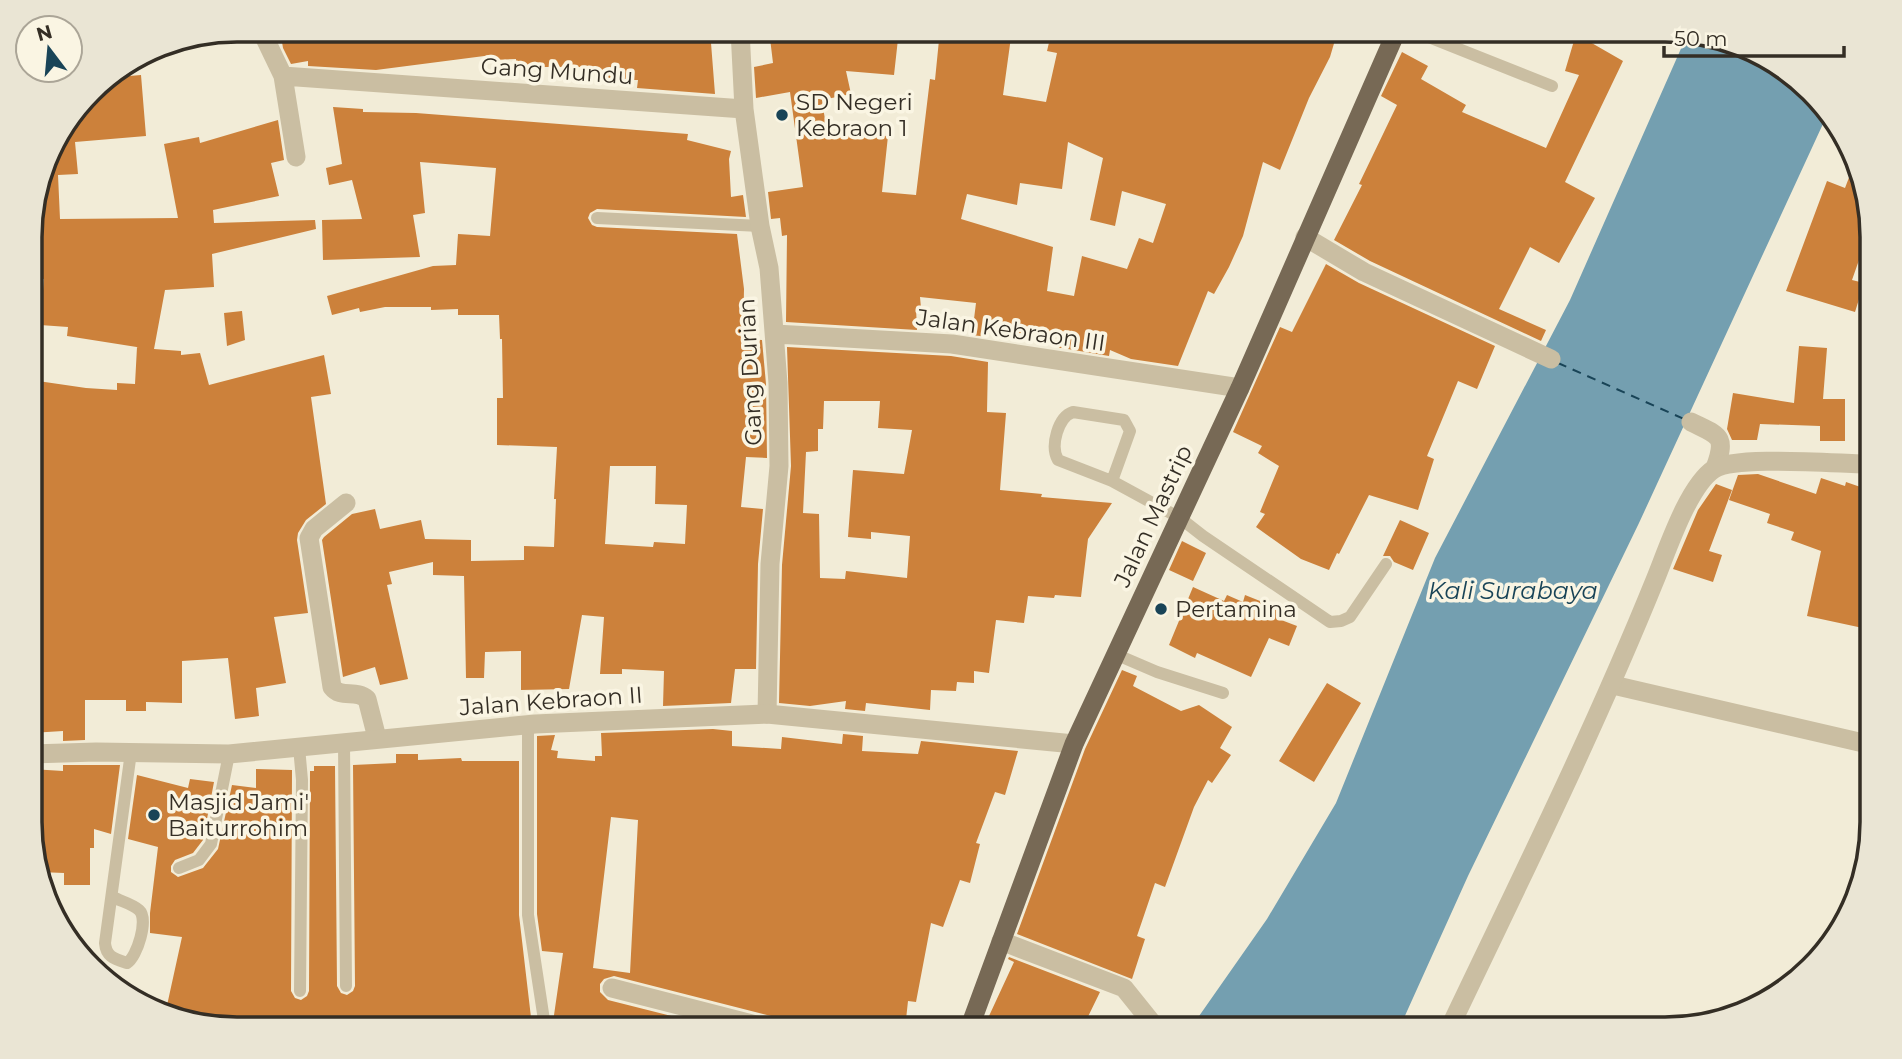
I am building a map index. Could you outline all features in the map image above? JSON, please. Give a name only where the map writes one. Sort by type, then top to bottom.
[{"type":"main road","name":"Jalan Mastrip","points":[[973,1017],[1074,744],[1240,388],[1392,42]]},
{"type":"street","points":[[267,42],[283,76],[296,157]]},
{"type":"street","name":"Gang Durian","points":[[741,42],[744,109],[760,226],[769,268],[775,334],[779,466],[770,564],[767,714]]},
{"type":"street","name":"Gang Mundu","points":[[283,76],[744,109]]},
{"type":"street","points":[[1305,237],[1376,278],[1551,359]]},
{"type":"street","name":"Jalan Kebraon III","points":[[775,334],[952,344],[1240,388]]},
{"type":"street","points":[[1455,1017],[1613,685],[1680,518],[1700,483],[1715,468],[1721,451],[1718,435],[1691,422]]},
{"type":"street","points":[[1715,468],[1738,461],[1860,464]]},
{"type":"street","points":[[346,503],[314,529],[309,538],[332,687],[341,694],[356,693],[367,699],[377,738]]},
{"type":"street","points":[[1613,685],[1860,742]]},
{"type":"street","name":"Jalan Kebraon II","points":[[42,754],[229,754],[528,724],[767,714],[1074,744]]},
{"type":"street","points":[[1001,941],[1124,988],[1147,1017]]},
{"type":"street","points":[[612,988],[725,1017]]},
{"type":"lane","points":[[1441,42],[1552,86]]},
{"type":"lane","points":[[597,218],[760,226]]},
{"type":"lane","points":[[1112,481],[1130,431],[1128,425],[1124,420],[1073,412],[1067,414],[1062,419],[1054,451],[1058,460],[1112,481],[1180,518],[1330,622],[1350,617],[1387,564]]},
{"type":"lane","points":[[1115,654],[1157,672],[1223,693]]},
{"type":"lane","points":[[528,724],[528,915],[544,1017]]},
{"type":"lane","points":[[344,743],[346,986]]},
{"type":"lane","points":[[299,747],[302,780],[300,991]]},
{"type":"lane","points":[[113,897],[139,910],[143,916],[144,923],[133,959],[127,963],[112,958],[106,952],[105,943],[131,752]]},
{"type":"lane","points":[[179,868],[199,860],[211,844],[229,754]]},
{"type":"water","name":"Kali Surabaya","points":[[1683,43],[1715,49],[1763,68],[1794,90],[1812,108],[1823,124],[1639,523],[1468,876],[1404,1017],[1198,1017],[1267,919],[1336,803],[1435,558],[1570,300]]},
{"type":"building","points":[[282,42],[703,42],[711,43],[715,94],[637,88],[638,80],[596,80],[596,67],[516,67],[516,59],[492,60],[492,55],[376,70],[308,66],[308,61],[291,64]]},
{"type":"building","points":[[770,42],[898,42],[894,75],[846,71],[851,94],[822,100],[827,133],[888,136],[882,192],[916,195],[930,79],[935,80],[939,42],[1010,42],[1003,95],[1046,102],[1057,53],[1047,51],[1049,42],[1334,42],[1280,170],[1263,162],[1243,236],[1214,294],[1208,291],[1178,366],[1131,359],[1110,350],[1109,356],[1059,348],[1063,337],[1010,332],[1009,336],[988,333],[988,337],[972,335],[976,303],[920,297],[921,308],[916,308],[917,330],[786,322],[787,235],[782,236],[780,218],[771,219],[768,192],[803,187],[790,92],[756,98],[754,67],[773,63]],"holes":[[[1068,142],[1103,158],[1090,220],[1115,226],[1122,191],[1166,204],[1153,243],[1139,238],[1127,269],[1082,256],[1074,296],[1047,291],[1053,247],[961,219],[967,194],[1017,205],[1020,183],[1062,189]]]},
{"type":"building","points":[[1574,42],[1590,42],[1623,61],[1565,182],[1595,198],[1559,263],[1530,247],[1499,309],[1546,330],[1541,341],[1370,261],[1334,240],[1362,185],[1359,184],[1397,105],[1381,96],[1402,52],[1428,66],[1421,79],[1466,105],[1462,112],[1546,148],[1579,75],[1565,71]]},
{"type":"building","points":[[141,75],[146,136],[75,142],[78,174],[58,175],[60,219],[178,218],[164,144],[199,137],[200,143],[278,120],[284,160],[271,163],[279,196],[213,210],[214,223],[315,220],[316,229],[212,254],[214,287],[165,290],[154,349],[181,351],[181,355],[200,353],[209,385],[324,355],[331,394],[311,397],[326,504],[306,520],[298,533],[308,613],[274,617],[286,683],[256,688],[259,716],[235,719],[228,658],[182,661],[182,703],[146,702],[146,711],[126,711],[126,700],[85,700],[85,740],[63,741],[63,731],[42,732],[42,382],[117,390],[117,383],[135,384],[137,347],[67,336],[68,327],[42,325],[42,237],[52,174],[68,140],[90,108],[108,90],[127,76]]},
{"type":"building","points":[[333,107],[363,109],[363,112],[416,113],[688,134],[687,140],[731,151],[731,197],[743,195],[746,217],[597,209],[590,213],[588,218],[592,225],[597,227],[737,234],[744,289],[743,339],[762,340],[766,384],[767,458],[746,457],[741,507],[763,509],[758,564],[756,669],[735,669],[731,703],[663,706],[664,671],[622,669],[622,674],[600,674],[604,617],[582,615],[569,689],[521,690],[521,651],[485,652],[484,678],[466,678],[464,576],[433,575],[433,562],[389,572],[392,584],[387,585],[408,679],[380,685],[375,667],[343,677],[322,540],[324,537],[352,514],[375,509],[380,529],[421,520],[425,539],[471,540],[471,561],[524,560],[524,546],[554,547],[557,447],[497,445],[497,398],[503,398],[499,315],[458,315],[458,309],[431,310],[431,307],[385,307],[360,312],[359,308],[332,315],[327,296],[433,266],[456,265],[458,234],[490,236],[496,168],[420,162],[425,213],[413,215],[420,257],[323,260],[322,220],[362,219],[352,180],[329,185],[326,168],[342,164]],"holes":[[[610,466],[656,466],[655,504],[687,505],[685,544],[654,542],[653,547],[605,544]]]},
{"type":"building","points":[[1850,175],[1860,224],[1860,257],[1852,280],[1860,282],[1860,296],[1855,312],[1786,291],[1827,181],[1845,188]]},
{"type":"building","points":[[1326,264],[1359,283],[1495,346],[1477,389],[1458,381],[1427,456],[1434,459],[1418,510],[1369,495],[1329,570],[1301,559],[1256,527],[1265,514],[1260,512],[1279,466],[1258,453],[1262,446],[1233,432],[1280,327],[1292,332]]},
{"type":"building","points":[[242,311],[245,340],[227,346],[224,313]]},
{"type":"building","points":[[1799,346],[1827,348],[1823,399],[1845,399],[1845,441],[1820,441],[1820,426],[1760,424],[1757,440],[1732,440],[1727,429],[1733,393],[1794,403]]},
{"type":"building","points":[[787,347],[951,356],[988,362],[987,412],[1006,413],[1000,490],[1042,494],[1041,497],[1112,503],[1088,539],[1081,597],[1028,596],[1024,623],[996,620],[989,673],[974,671],[974,683],[957,682],[956,691],[931,690],[930,710],[866,703],[865,711],[845,709],[846,701],[810,706],[779,703],[782,565],[791,466]],"holes":[[[824,401],[880,401],[878,428],[912,430],[904,474],[853,470],[848,537],[871,539],[871,532],[910,536],[907,578],[846,571],[845,579],[820,578],[819,514],[803,513],[806,452],[818,451],[818,429],[823,429]]]},
{"type":"building","points":[[1758,474],[1816,494],[1821,478],[1845,486],[1846,482],[1860,487],[1860,627],[1807,616],[1821,551],[1791,540],[1794,532],[1767,523],[1770,514],[1729,500],[1738,475]]},
{"type":"building","points":[[1716,484],[1732,490],[1709,551],[1722,555],[1713,582],[1673,569],[1698,510]]},
{"type":"building","points":[[1400,520],[1429,533],[1413,570],[1394,562],[1390,556],[1383,556]]},
{"type":"building","points":[[1182,541],[1206,553],[1193,581],[1169,570]]},
{"type":"building","points":[[1193,587],[1224,601],[1227,595],[1243,602],[1245,595],[1280,609],[1276,618],[1297,626],[1289,646],[1269,638],[1251,677],[1197,653],[1195,658],[1169,645]]},
{"type":"building","points":[[1122,670],[1137,676],[1133,686],[1181,711],[1199,705],[1232,727],[1220,748],[1231,755],[1212,783],[1208,780],[1194,807],[1165,887],[1155,883],[1137,936],[1145,939],[1132,979],[1017,934],[1085,749]]},
{"type":"building","points":[[1327,683],[1361,703],[1314,782],[1279,761]]},
{"type":"building","points":[[713,729],[732,731],[732,746],[781,749],[782,737],[842,744],[843,734],[863,736],[862,751],[918,754],[921,741],[1018,751],[1005,795],[995,792],[976,843],[980,844],[970,883],[960,880],[943,927],[931,923],[916,1002],[908,1001],[906,1017],[775,1017],[614,976],[604,979],[600,984],[600,992],[608,1000],[675,1017],[554,1017],[563,953],[542,951],[537,914],[537,736],[555,735],[551,750],[558,751],[557,758],[595,761],[595,756],[602,756],[601,733]],"holes":[[[611,817],[638,820],[630,973],[593,968]]]},
{"type":"building","points":[[396,754],[418,754],[418,760],[461,758],[462,761],[519,761],[519,915],[531,1017],[237,1017],[212,1015],[167,1004],[182,937],[150,933],[158,847],[128,839],[137,775],[188,788],[190,779],[214,782],[203,840],[193,853],[175,860],[171,866],[171,872],[178,877],[203,868],[218,849],[232,785],[256,788],[256,769],[292,770],[291,991],[295,998],[301,1000],[309,991],[310,771],[314,771],[314,766],[335,766],[337,986],[341,993],[347,995],[355,986],[353,765],[396,763]]},
{"type":"building","points":[[63,765],[120,765],[111,834],[94,829],[94,848],[90,848],[90,885],[64,885],[64,873],[49,872],[42,822],[42,770],[63,771]]},
{"type":"building","points":[[1009,957],[1100,992],[1088,1017],[989,1017],[1014,962],[1008,959]]},
{"type":"ferry route","points":[[1558,363],[1684,419]]},
{"type":"place","name":"SD Negeri Kebraon 1","points":[[782,115]]},
{"type":"place","name":"Pertamina","points":[[1161,609]]},
{"type":"place","name":"Masjid Jami' Baiturrohim","points":[[154,815]]}]
